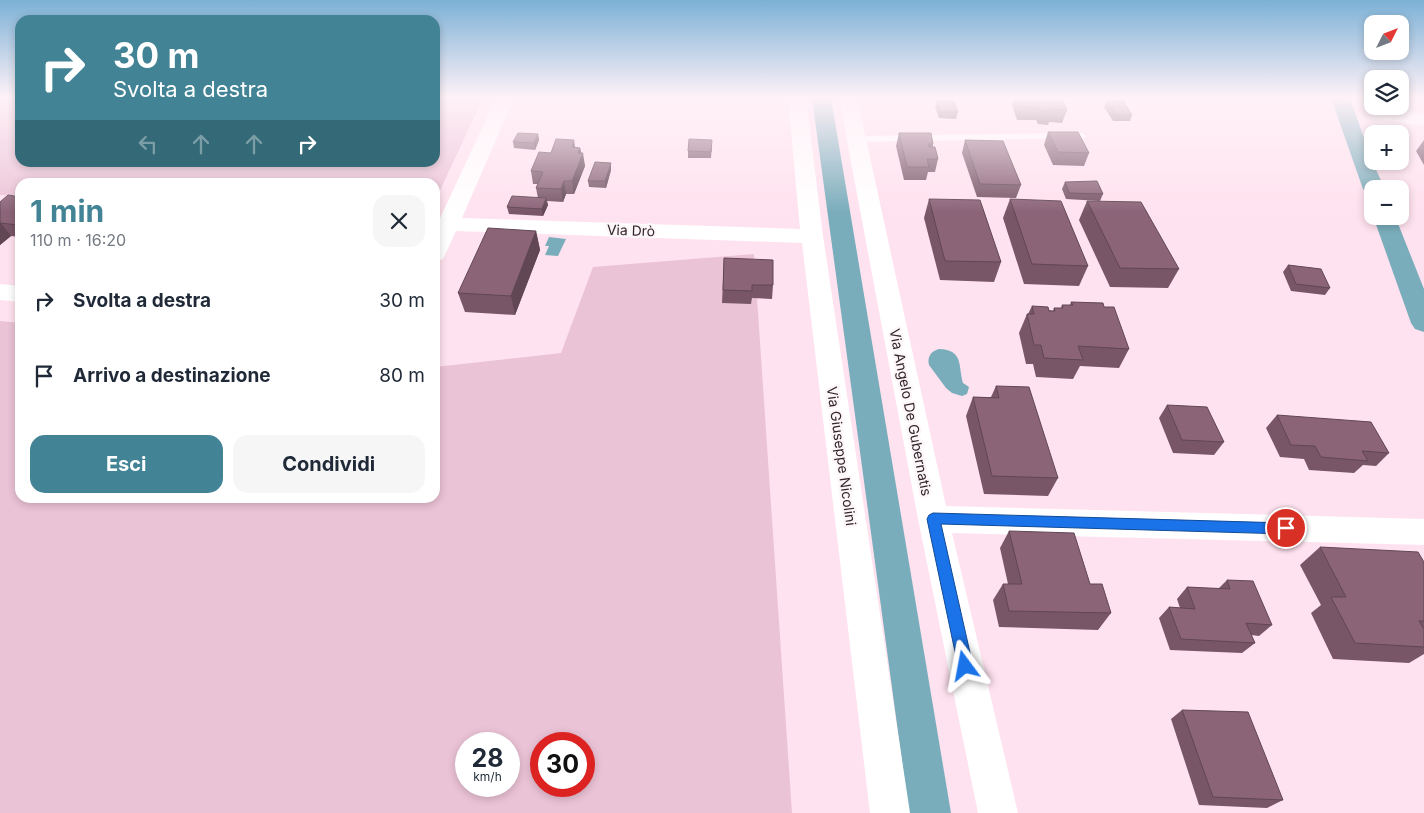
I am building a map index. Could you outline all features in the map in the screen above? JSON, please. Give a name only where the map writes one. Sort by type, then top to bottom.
[{"type":"street","points":[[440,243],[488,136]]},
{"type":"street","name":"Via Giuseppe Nicolini","points":[[801,136],[812,236],[890,813]]},
{"type":"street","name":"Via Angelo De Gubernatis","points":[[855,136],[933,519],[998,813]]},
{"type":"street","name":"Via Drò","points":[[449,224],[812,236]]},
{"type":"street","points":[[0,292],[15,294]]},
{"type":"street","points":[[933,519],[1424,532]]},
{"type":"lane","points":[[856,139],[1081,136]]},
{"type":"shaded area","points":[[0,136],[15,136],[15,167],[440,167],[440,136],[465,136],[440,190],[440,178],[15,178],[15,196],[0,195]]},
{"type":"shaded area","points":[[754,254],[792,813],[0,813],[0,321],[15,322],[15,503],[440,503],[440,366],[561,353],[593,267]]},
{"type":"water","points":[[549,237],[566,239],[558,256],[545,255],[549,246],[545,246]]},
{"type":"water","points":[[939,349],[953,352],[956,356],[960,365],[963,383],[969,387],[967,394],[962,396],[952,393],[929,365],[930,355]]},
{"type":"building","points":[[516,136],[537,136],[534,143],[513,142]]},
{"type":"building","points":[[900,136],[932,136],[933,144],[928,144],[929,147],[935,147],[938,159],[927,159],[929,167],[907,167]]},
{"type":"building","points":[[1050,136],[1080,136],[1089,153],[1058,152]]},
{"type":"building","points":[[556,139],[574,140],[572,147],[580,148],[578,153],[583,153],[572,181],[564,181],[561,189],[536,188],[543,172],[531,171],[539,152],[551,153]]},
{"type":"building","points":[[689,139],[712,140],[711,152],[688,151]]},
{"type":"building","points":[[965,140],[1003,141],[1021,185],[980,184]]},
{"type":"building","points":[[595,162],[611,163],[605,181],[588,181]]},
{"type":"building","points":[[1097,181],[1103,194],[1069,193],[1065,182]]},
{"type":"building","points":[[8,195],[15,196],[15,225],[0,223],[0,202]]},
{"type":"building","points":[[512,196],[546,198],[542,209],[507,207]]},
{"type":"building","points":[[929,199],[980,200],[1001,262],[945,261]]},
{"type":"building","points":[[1010,199],[1061,201],[1088,266],[1032,264]]},
{"type":"building","points":[[1087,201],[1141,202],[1179,269],[1120,268]]},
{"type":"building","points":[[488,228],[536,231],[511,296],[458,293]]},
{"type":"building","points":[[724,258],[773,260],[773,285],[752,285],[752,291],[723,290]]},
{"type":"building","points":[[1288,265],[1321,269],[1330,288],[1296,284]]},
{"type":"building","points":[[1071,302],[1103,303],[1104,307],[1114,307],[1129,349],[1078,346],[1083,360],[1044,358],[1041,345],[1034,345],[1027,314],[1034,314],[1032,306],[1048,307],[1049,311],[1055,311],[1054,308],[1063,308],[1062,305],[1073,305]]},
{"type":"building","points":[[996,386],[1029,387],[1058,478],[992,476],[973,397],[999,398]]},
{"type":"building","points":[[1167,405],[1207,407],[1224,442],[1182,440]]},
{"type":"building","points":[[1277,415],[1371,422],[1389,453],[1362,451],[1368,461],[1321,457],[1315,446],[1291,445]]},
{"type":"building","points":[[1009,531],[1074,533],[1090,584],[1102,584],[1111,613],[1009,611],[1003,584],[1022,584]]},
{"type":"building","points":[[1320,547],[1418,552],[1424,562],[1424,621],[1419,621],[1424,629],[1424,647],[1355,643],[1331,597],[1346,597]]},
{"type":"building","points":[[1227,580],[1253,581],[1272,625],[1246,623],[1255,643],[1181,639],[1169,607],[1195,609],[1187,587],[1230,589]]},
{"type":"building","points":[[1182,710],[1248,712],[1283,800],[1213,797]]},
{"type":"waterway","points":[[827,136],[930,813]]},
{"type":"waterway","points":[[1354,136],[1371,180]]},
{"type":"waterway","points":[[1387,225],[1424,323]]},
{"type":"route","points":[[965,666],[933,519],[1286,528]]}]
